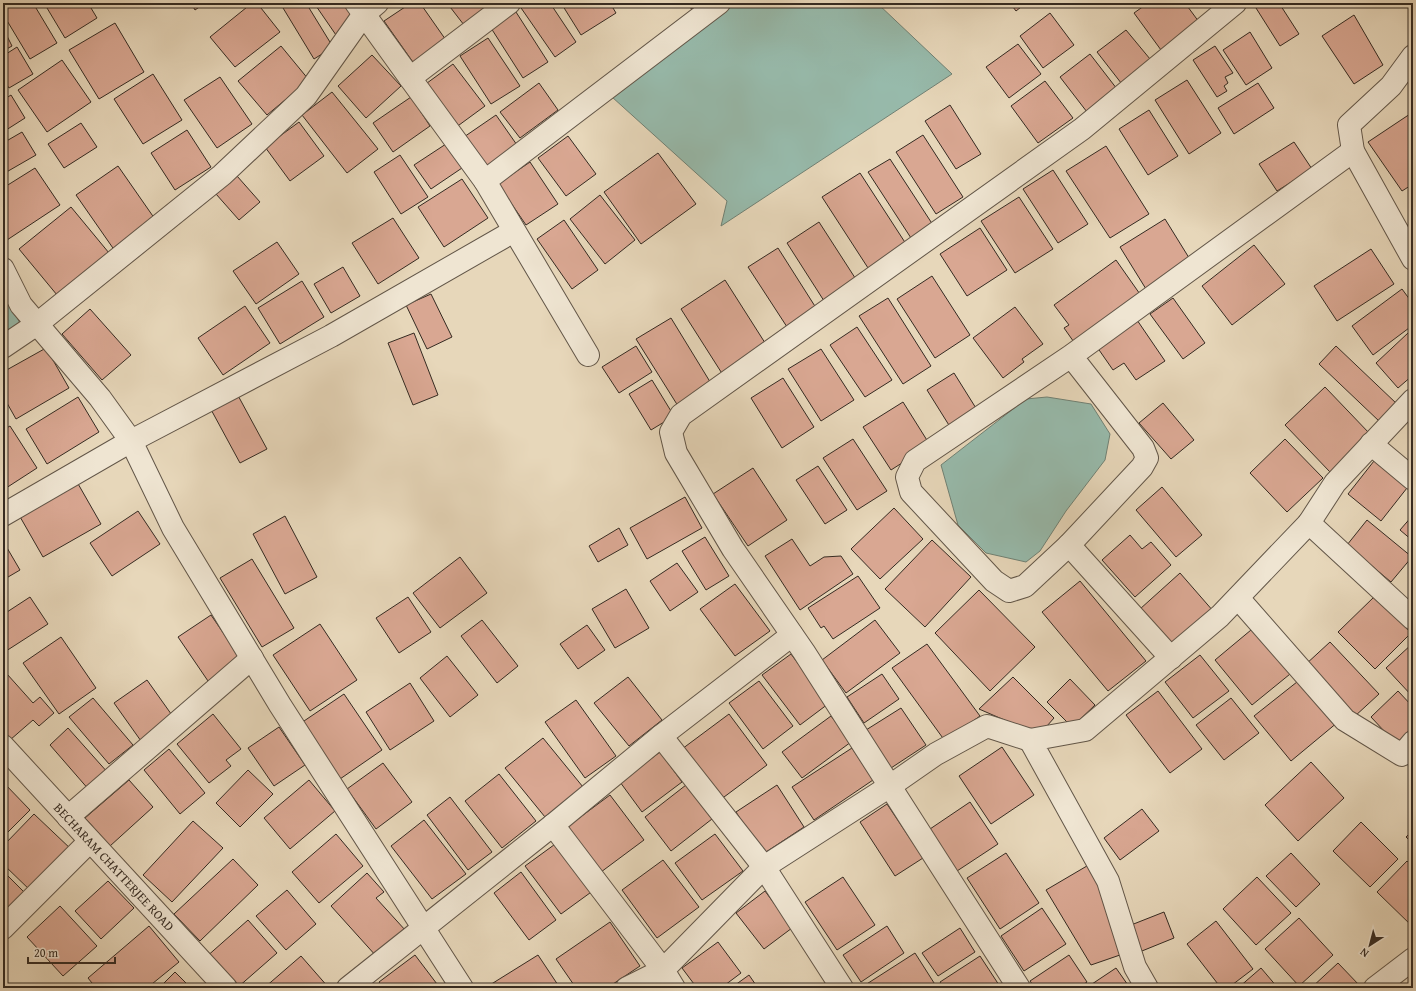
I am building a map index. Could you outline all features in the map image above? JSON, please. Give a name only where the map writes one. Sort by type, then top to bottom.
[{"type":"street","points":[[410,78],[509,3]]},
{"type":"street","points":[[485,181],[719,3]]},
{"type":"street","points":[[1019,988],[792,635],[733,549],[676,453],[672,432],[681,415],[1082,130],[1235,3]]},
{"type":"street","points":[[3,347],[37,324],[222,175],[250,149],[306,96],[366,7],[410,78],[485,181],[588,355]]},
{"type":"street","points":[[1413,56],[1391,86],[1349,125],[1353,151],[1413,259]]},
{"type":"street","points":[[1071,356],[1143,448],[1147,458],[1142,467],[1069,545],[1025,586],[1009,591],[994,581],[911,492],[907,477],[915,461],[1071,356],[1353,151]]},
{"type":"street","points":[[3,515],[131,441],[331,336],[514,231]]},
{"type":"street","points":[[3,269],[21,305],[100,398],[131,441],[173,528],[252,658],[462,988]]},
{"type":"street","points":[[626,988],[663,970],[764,867],[890,786],[936,754],[987,726],[1030,740],[1085,730],[1220,616],[1238,598],[1308,523],[1335,484],[1413,400]]},
{"type":"street","points":[[1371,444],[1413,479]]},
{"type":"street","points":[[1308,523],[1413,619]]},
{"type":"street","points":[[1069,545],[1171,658]]},
{"type":"street","points":[[1238,598],[1345,720],[1402,755],[1413,742]]},
{"type":"street","points":[[348,988],[553,825],[661,736],[792,635]]},
{"type":"street","points":[[68,817],[252,658]]},
{"type":"street","points":[[661,736],[764,867],[842,988]]},
{"type":"street","points":[[1030,740],[1108,881],[1135,967],[1147,988]]},
{"type":"street","name":"BECHARAM CHATTERJEE ROAD","points":[[3,746],[226,988]]},
{"type":"street","points":[[553,825],[663,970],[674,988]]},
{"type":"street","points":[[3,928],[90,841]]},
{"type":"street","points":[[1375,988],[1413,959]]},
{"type":"shaded area","points":[[734,3],[877,3],[952,74],[721,226],[727,201],[612,97]]},
{"type":"shaded area","points":[[3,291],[23,329],[3,343]]},
{"type":"shaded area","points":[[1047,397],[1091,404],[1110,434],[1105,460],[1066,511],[1040,551],[1026,562],[986,553],[958,525],[941,465],[1026,399]]},
{"type":"building","points":[[3,3],[33,3],[57,43],[30,59],[3,14]]},
{"type":"building","points":[[44,3],[88,3],[97,18],[65,38]]},
{"type":"building","points":[[191,3],[205,3],[195,10]]},
{"type":"building","points":[[252,3],[257,3],[280,32],[235,67],[210,37]]},
{"type":"building","points":[[280,3],[306,3],[333,47],[314,59]]},
{"type":"building","points":[[314,3],[349,3],[360,19],[336,35]]},
{"type":"building","points":[[411,3],[420,3],[448,43],[415,65],[384,21]]},
{"type":"building","points":[[447,3],[487,3],[490,6],[464,25]]},
{"type":"building","points":[[521,3],[550,3],[576,42],[555,57],[519,5]]},
{"type":"building","points":[[561,3],[610,3],[616,13],[581,35]]},
{"type":"building","points":[[687,3],[704,3],[693,11]]},
{"type":"building","points":[[1010,3],[1026,3],[1016,11]]},
{"type":"building","points":[[1148,3],[1185,3],[1199,22],[1161,50],[1134,13]]},
{"type":"building","points":[[1264,3],[1279,3],[1299,34],[1280,46],[1256,8]]},
{"type":"building","points":[[516,12],[548,62],[523,78],[491,28]]},
{"type":"building","points":[[1050,13],[1074,45],[1043,68],[1020,36]]},
{"type":"building","points":[[1354,15],[1383,65],[1354,84],[1322,36]]},
{"type":"building","points":[[115,23],[144,72],[99,99],[69,50]]},
{"type":"building","points":[[3,28],[12,46],[3,51]]},
{"type":"building","points":[[1126,30],[1155,65],[1125,88],[1097,52]]},
{"type":"building","points":[[1250,32],[1272,68],[1246,85],[1223,50]]},
{"type":"building","points":[[488,38],[520,86],[491,104],[460,56]]},
{"type":"building","points":[[1018,44],[1041,74],[1009,98],[986,67]]},
{"type":"building","points":[[281,46],[309,80],[267,115],[238,81]]},
{"type":"building","points":[[1215,46],[1233,73],[1225,77],[1228,83],[1224,86],[1227,91],[1217,97],[1193,60]]},
{"type":"building","points":[[17,47],[33,74],[9,88],[3,79],[3,56]]},
{"type":"building","points":[[1090,54],[1117,89],[1087,112],[1060,77]]},
{"type":"building","points":[[372,55],[401,86],[366,118],[338,86]]},
{"type":"building","points":[[62,60],[91,102],[47,132],[18,90]]},
{"type":"building","points":[[453,64],[485,106],[455,128],[423,86]]},
{"type":"building","points":[[153,74],[182,120],[143,144],[114,99]]},
{"type":"building","points":[[220,77],[252,124],[217,148],[184,100]]},
{"type":"building","points":[[1187,80],[1221,133],[1189,154],[1155,100]]},
{"type":"building","points":[[1045,81],[1073,118],[1038,143],[1011,106]]},
{"type":"building","points":[[539,83],[558,110],[520,138],[500,112]]},
{"type":"building","points":[[1258,83],[1274,108],[1234,134],[1218,108]]},
{"type":"building","points":[[332,92],[378,149],[347,173],[302,115]]},
{"type":"building","points":[[11,95],[25,118],[3,132],[3,100]]},
{"type":"building","points":[[411,97],[430,126],[393,152],[373,123]]},
{"type":"building","points":[[950,105],[981,154],[956,169],[925,121]]},
{"type":"building","points":[[1149,110],[1178,156],[1148,175],[1119,129]]},
{"type":"building","points":[[1413,112],[1413,184],[1402,191],[1368,142]]},
{"type":"building","points":[[496,115],[517,145],[483,170],[461,139]]},
{"type":"building","points":[[299,122],[324,156],[290,181],[265,147]]},
{"type":"building","points":[[81,123],[97,147],[64,168],[48,144]]},
{"type":"building","points":[[187,130],[211,167],[175,190],[151,153]]},
{"type":"building","points":[[22,132],[36,155],[3,174],[3,143]]},
{"type":"building","points":[[923,135],[963,197],[936,214],[896,152]]},
{"type":"building","points":[[568,136],[596,174],[566,196],[538,158]]},
{"type":"building","points":[[1294,142],[1312,169],[1277,191],[1259,164]]},
{"type":"building","points":[[446,144],[462,168],[431,189],[414,165]]},
{"type":"building","points":[[1106,146],[1149,214],[1110,238],[1066,171]]},
{"type":"building","points":[[658,153],[696,204],[641,244],[604,192]]},
{"type":"building","points":[[400,155],[428,197],[401,214],[374,172]]},
{"type":"building","points":[[890,159],[933,225],[911,238],[868,172]]},
{"type":"building","points":[[530,162],[558,204],[526,225],[498,184]]},
{"type":"building","points":[[118,166],[157,222],[115,251],[76,195]]},
{"type":"building","points":[[35,168],[60,205],[7,240],[3,234],[3,188]]},
{"type":"building","points":[[1053,170],[1088,224],[1058,243],[1023,189]]},
{"type":"building","points":[[860,173],[908,247],[870,271],[822,197]]},
{"type":"building","points":[[237,176],[260,202],[239,220],[216,194]]},
{"type":"building","points":[[462,179],[488,218],[444,247],[418,207]]},
{"type":"building","points":[[600,195],[635,240],[605,264],[570,219]]},
{"type":"building","points":[[1019,197],[1053,249],[1015,273],[981,221]]},
{"type":"building","points":[[71,207],[114,259],[62,301],[19,249]]},
{"type":"building","points":[[393,218],[419,258],[378,284],[352,243]]},
{"type":"building","points":[[1165,219],[1191,261],[1146,289],[1120,247]]},
{"type":"building","points":[[564,220],[598,270],[572,289],[537,239]]},
{"type":"building","points":[[819,222],[859,284],[826,304],[787,243]]},
{"type":"building","points":[[1413,222],[1413,237],[1406,226]]},
{"type":"building","points":[[980,228],[1007,270],[967,296],[940,254]]},
{"type":"building","points":[[277,242],[299,274],[256,304],[233,271]]},
{"type":"building","points":[[1254,245],[1285,284],[1232,325],[1202,286]]},
{"type":"building","points":[[778,248],[818,311],[789,330],[748,267]]},
{"type":"building","points":[[1371,249],[1394,284],[1337,321],[1314,286]]},
{"type":"building","points":[[1116,260],[1142,297],[1076,345],[1064,328],[1069,325],[1054,305]]},
{"type":"building","points":[[343,267],[360,296],[331,313],[314,284]]},
{"type":"building","points":[[932,276],[970,335],[935,358],[897,299]]},
{"type":"building","points":[[725,280],[767,346],[723,375],[681,309]]},
{"type":"building","points":[[302,281],[324,317],[280,344],[258,308]]},
{"type":"building","points":[[1402,289],[1413,304],[1413,325],[1373,355],[1352,326]]},
{"type":"building","points":[[431,294],[452,337],[427,349],[406,305]]},
{"type":"building","points":[[888,298],[931,366],[903,384],[859,316]]},
{"type":"building","points":[[1173,298],[1205,343],[1183,359],[1150,314]]},
{"type":"building","points":[[245,306],[270,343],[223,375],[198,338]]},
{"type":"building","points":[[1015,307],[1043,344],[1022,359],[1024,362],[1003,378],[973,338]]},
{"type":"building","points":[[90,309],[131,355],[102,380],[62,334]]},
{"type":"building","points":[[671,318],[712,385],[678,406],[636,339]]},
{"type":"building","points":[[1137,320],[1165,361],[1136,380],[1124,363],[1113,370],[1097,347]]},
{"type":"building","points":[[857,327],[892,380],[865,397],[830,345]]},
{"type":"building","points":[[414,333],[438,395],[413,405],[388,343]]},
{"type":"building","points":[[1408,333],[1413,338],[1413,375],[1398,388],[1376,363]]},
{"type":"building","points":[[636,346],[652,372],[619,393],[602,367]]},
{"type":"building","points":[[1336,346],[1397,404],[1380,422],[1319,364]]},
{"type":"building","points":[[46,348],[69,388],[16,419],[3,396],[3,372]]},
{"type":"building","points":[[821,349],[854,400],[821,421],[788,369]]},
{"type":"building","points":[[954,373],[979,413],[952,430],[927,390]]},
{"type":"building","points":[[783,378],[814,427],[782,448],[751,398]]},
{"type":"building","points":[[652,380],[674,416],[651,430],[629,394]]},
{"type":"building","points":[[1325,387],[1370,434],[1330,472],[1285,425]]},
{"type":"building","points":[[235,390],[267,449],[240,463],[208,404]]},
{"type":"building","points":[[78,397],[99,432],[47,464],[26,429]]},
{"type":"building","points":[[903,402],[930,445],[891,470],[863,427]]},
{"type":"building","points":[[1163,403],[1194,440],[1171,459],[1139,423]]},
{"type":"building","points":[[10,426],[37,468],[3,490],[3,430]]},
{"type":"building","points":[[853,439],[887,491],[857,510],[823,458]]},
{"type":"building","points":[[1285,439],[1323,478],[1287,512],[1250,473]]},
{"type":"building","points":[[1374,461],[1407,488],[1381,521],[1348,494]]},
{"type":"building","points":[[818,466],[847,510],[825,524],[796,480]]},
{"type":"building","points":[[753,468],[787,520],[748,546],[713,494]]},
{"type":"building","points":[[77,482],[101,524],[43,557],[19,515]]},
{"type":"building","points":[[1162,487],[1202,535],[1176,557],[1136,510]]},
{"type":"building","points":[[685,497],[702,528],[647,559],[630,528]]},
{"type":"building","points":[[894,508],[923,539],[880,579],[851,549]]},
{"type":"building","points":[[138,511],[160,544],[112,576],[90,543]]},
{"type":"building","points":[[1413,515],[1413,541],[1400,530]]},
{"type":"building","points":[[285,516],[317,577],[285,594],[253,534]]},
{"type":"building","points":[[1367,520],[1412,557],[1391,582],[1347,545]]},
{"type":"building","points":[[619,528],[628,545],[598,562],[589,546]]},
{"type":"building","points":[[1130,535],[1142,549],[1151,542],[1171,565],[1135,597],[1102,560]]},
{"type":"building","points":[[705,537],[729,576],[706,590],[682,551]]},
{"type":"building","points":[[792,539],[810,566],[824,557],[841,556],[853,574],[800,610],[765,556]]},
{"type":"building","points":[[932,540],[971,577],[925,627],[885,589]]},
{"type":"building","points":[[3,541],[20,570],[3,580]]},
{"type":"building","points":[[460,557],[487,593],[440,628],[413,593]]},
{"type":"building","points":[[252,559],[294,628],[262,647],[220,578]]},
{"type":"building","points":[[677,563],[698,592],[670,611],[650,581]]},
{"type":"building","points":[[1180,573],[1214,612],[1173,647],[1140,609]]},
{"type":"building","points":[[858,576],[880,608],[833,639],[824,626],[821,628],[808,608]]},
{"type":"building","points":[[1080,581],[1146,661],[1108,691],[1042,612]]},
{"type":"building","points":[[735,584],[770,631],[735,656],[700,609]]},
{"type":"building","points":[[626,589],[649,628],[615,648],[592,609]]},
{"type":"building","points":[[979,590],[1035,647],[990,691],[935,633]]},
{"type":"building","points":[[1375,596],[1411,633],[1375,669],[1338,632]]},
{"type":"building","points":[[30,597],[48,624],[3,653],[3,606],[7,612]]},
{"type":"building","points":[[408,597],[431,632],[399,653],[376,618]]},
{"type":"building","points":[[211,615],[241,659],[208,681],[178,637]]},
{"type":"building","points":[[482,620],[518,666],[497,683],[461,636]]},
{"type":"building","points":[[875,620],[900,653],[846,693],[822,660]]},
{"type":"building","points":[[320,624],[357,680],[310,711],[273,655]]},
{"type":"building","points":[[587,625],[605,650],[578,669],[560,644]]},
{"type":"building","points":[[1257,625],[1295,670],[1252,705],[1215,660]]},
{"type":"building","points":[[61,637],[96,688],[59,714],[23,663]]},
{"type":"building","points":[[1330,642],[1379,694],[1354,717],[1305,665]]},
{"type":"building","points":[[1413,643],[1413,697],[1386,668]]},
{"type":"building","points":[[927,644],[980,716],[945,741],[892,668]]},
{"type":"building","points":[[791,654],[828,704],[800,725],[762,675]]},
{"type":"building","points":[[1200,655],[1229,691],[1193,718],[1165,682]]},
{"type":"building","points":[[447,656],[478,695],[450,717],[420,678]]},
{"type":"building","points":[[7,674],[33,703],[40,697],[54,713],[39,726],[33,720],[10,740],[3,733],[3,677]]},
{"type":"building","points":[[882,674],[899,699],[864,723],[847,697]]},
{"type":"building","points":[[628,677],[662,720],[629,746],[594,703]]},
{"type":"building","points":[[1013,677],[1054,718],[1039,735],[979,709]]},
{"type":"building","points":[[1302,678],[1338,722],[1291,761],[1254,716]]},
{"type":"building","points":[[1070,679],[1095,705],[1072,727],[1047,702]]},
{"type":"building","points":[[147,680],[174,718],[141,741],[114,703]]},
{"type":"building","points":[[759,681],[793,726],[763,749],[729,703]]},
{"type":"building","points":[[410,683],[434,721],[390,750],[366,712]]},
{"type":"building","points":[[1158,691],[1202,749],[1170,773],[1126,715]]},
{"type":"building","points":[[1398,691],[1413,707],[1413,734],[1399,747],[1371,717]]},
{"type":"building","points":[[344,694],[382,750],[340,779],[301,723]]},
{"type":"building","points":[[93,698],[133,745],[109,764],[69,717]]},
{"type":"building","points":[[1231,698],[1259,733],[1224,760],[1196,725]]},
{"type":"building","points":[[576,700],[616,756],[585,778],[545,722]]},
{"type":"building","points":[[901,708],[926,745],[891,768],[866,730]]},
{"type":"building","points":[[213,714],[241,749],[226,760],[231,766],[209,783],[177,744]]},
{"type":"building","points":[[729,714],[767,765],[720,800],[682,749]]},
{"type":"building","points":[[831,716],[851,742],[802,778],[782,752]]},
{"type":"building","points":[[279,727],[305,765],[274,786],[248,748]]},
{"type":"building","points":[[68,728],[109,774],[90,791],[50,745]]},
{"type":"building","points":[[543,738],[583,787],[545,817],[505,768]]},
{"type":"building","points":[[1002,747],[1034,795],[991,824],[959,776]]},
{"type":"building","points":[[852,748],[873,780],[814,820],[792,787]]},
{"type":"building","points":[[169,749],[205,793],[180,814],[144,770]]},
{"type":"building","points":[[660,752],[682,782],[642,812],[620,782]]},
{"type":"building","points":[[1311,762],[1344,798],[1298,841],[1265,805]]},
{"type":"building","points":[[383,763],[412,802],[376,829],[347,789]]},
{"type":"building","points":[[248,770],[273,794],[240,827],[216,803]]},
{"type":"building","points":[[499,774],[536,821],[502,848],[465,801]]},
{"type":"building","points":[[129,780],[153,807],[110,846],[85,818]]},
{"type":"building","points":[[309,780],[335,811],[290,849],[264,818]]},
{"type":"building","points":[[3,782],[30,810],[3,837]]},
{"type":"building","points":[[686,785],[712,819],[671,851],[645,817]]},
{"type":"building","points":[[777,785],[804,827],[763,854],[736,812]]},
{"type":"building","points":[[610,795],[644,840],[601,872],[567,827]]},
{"type":"building","points":[[450,797],[492,852],[468,870],[427,815]]},
{"type":"building","points":[[970,802],[998,844],[957,871],[930,829]]},
{"type":"building","points":[[887,804],[923,858],[895,876],[860,822]]},
{"type":"building","points":[[1142,809],[1159,831],[1120,860],[1104,838]]},
{"type":"building","points":[[34,814],[73,851],[33,893],[3,864],[3,846]]},
{"type":"building","points":[[424,820],[466,874],[432,899],[391,846]]},
{"type":"building","points":[[193,821],[223,848],[172,902],[143,875]]},
{"type":"building","points":[[1361,822],[1398,859],[1370,887],[1333,851]]},
{"type":"building","points":[[1413,830],[1413,844],[1406,837]]},
{"type":"building","points":[[336,834],[363,866],[319,903],[292,872]]},
{"type":"building","points":[[715,834],[743,871],[702,900],[675,863]]},
{"type":"building","points":[[558,842],[594,890],[561,914],[525,866]]},
{"type":"building","points":[[1006,853],[1039,903],[1000,929],[967,878]]},
{"type":"building","points":[[1291,853],[1320,884],[1296,907],[1266,876]]},
{"type":"building","points":[[233,859],[258,885],[200,941],[174,914]]},
{"type":"building","points":[[663,860],[699,907],[657,938],[622,890]]},
{"type":"building","points":[[1407,861],[1413,867],[1413,927],[1377,892]]},
{"type":"building","points":[[1092,863],[1120,955],[1091,965],[1046,890]]},
{"type":"building","points":[[3,871],[26,894],[6,913],[3,909]]},
{"type":"building","points":[[521,872],[556,920],[529,940],[494,893]]},
{"type":"building","points":[[367,873],[384,892],[376,898],[406,931],[377,957],[331,906]]},
{"type":"building","points":[[843,877],[875,925],[837,950],[805,902]]},
{"type":"building","points":[[1257,877],[1291,913],[1256,945],[1223,909]]},
{"type":"building","points":[[108,881],[134,908],[101,939],[75,911]]},
{"type":"building","points":[[287,890],[316,924],[286,950],[256,916]]},
{"type":"building","points":[[765,891],[792,928],[764,949],[736,913]]},
{"type":"building","points":[[60,906],[97,946],[63,976],[27,937]]},
{"type":"building","points":[[1042,908],[1066,944],[1024,971],[1001,936]]},
{"type":"building","points":[[1164,912],[1174,938],[1137,953],[1126,927]]},
{"type":"building","points":[[1299,918],[1333,955],[1299,986],[1265,949]]},
{"type":"building","points":[[248,920],[277,953],[237,988],[232,988],[205,958]]},
{"type":"building","points":[[1216,921],[1253,969],[1228,988],[1221,988],[1187,944]]},
{"type":"building","points":[[610,922],[640,966],[607,988],[576,988],[556,959]]},
{"type":"building","points":[[149,926],[179,962],[147,988],[96,988],[88,978]]},
{"type":"building","points":[[887,926],[904,953],[861,982],[843,955]]},
{"type":"building","points":[[960,928],[975,952],[938,976],[922,953]]},
{"type":"building","points":[[718,942],[741,973],[721,988],[697,988],[682,968]]},
{"type":"building","points":[[915,953],[936,986],[934,988],[862,987]]},
{"type":"building","points":[[415,955],[440,988],[383,988],[379,982]]},
{"type":"building","points":[[538,955],[560,988],[485,988]]},
{"type":"building","points":[[1069,955],[1087,982],[1078,988],[1035,988],[1030,981]]},
{"type":"building","points":[[301,956],[329,988],[264,988]]},
{"type":"building","points":[[980,956],[999,985],[994,988],[944,988],[940,982]]},
{"type":"building","points":[[1338,963],[1360,986],[1357,988],[1311,988]]},
{"type":"building","points":[[1116,968],[1130,988],[1090,988],[1089,986]]},
{"type":"building","points":[[1261,968],[1278,988],[1238,988]]},
{"type":"building","points":[[175,972],[191,988],[159,988]]},
{"type":"building","points":[[749,975],[758,988],[731,988]]}]
